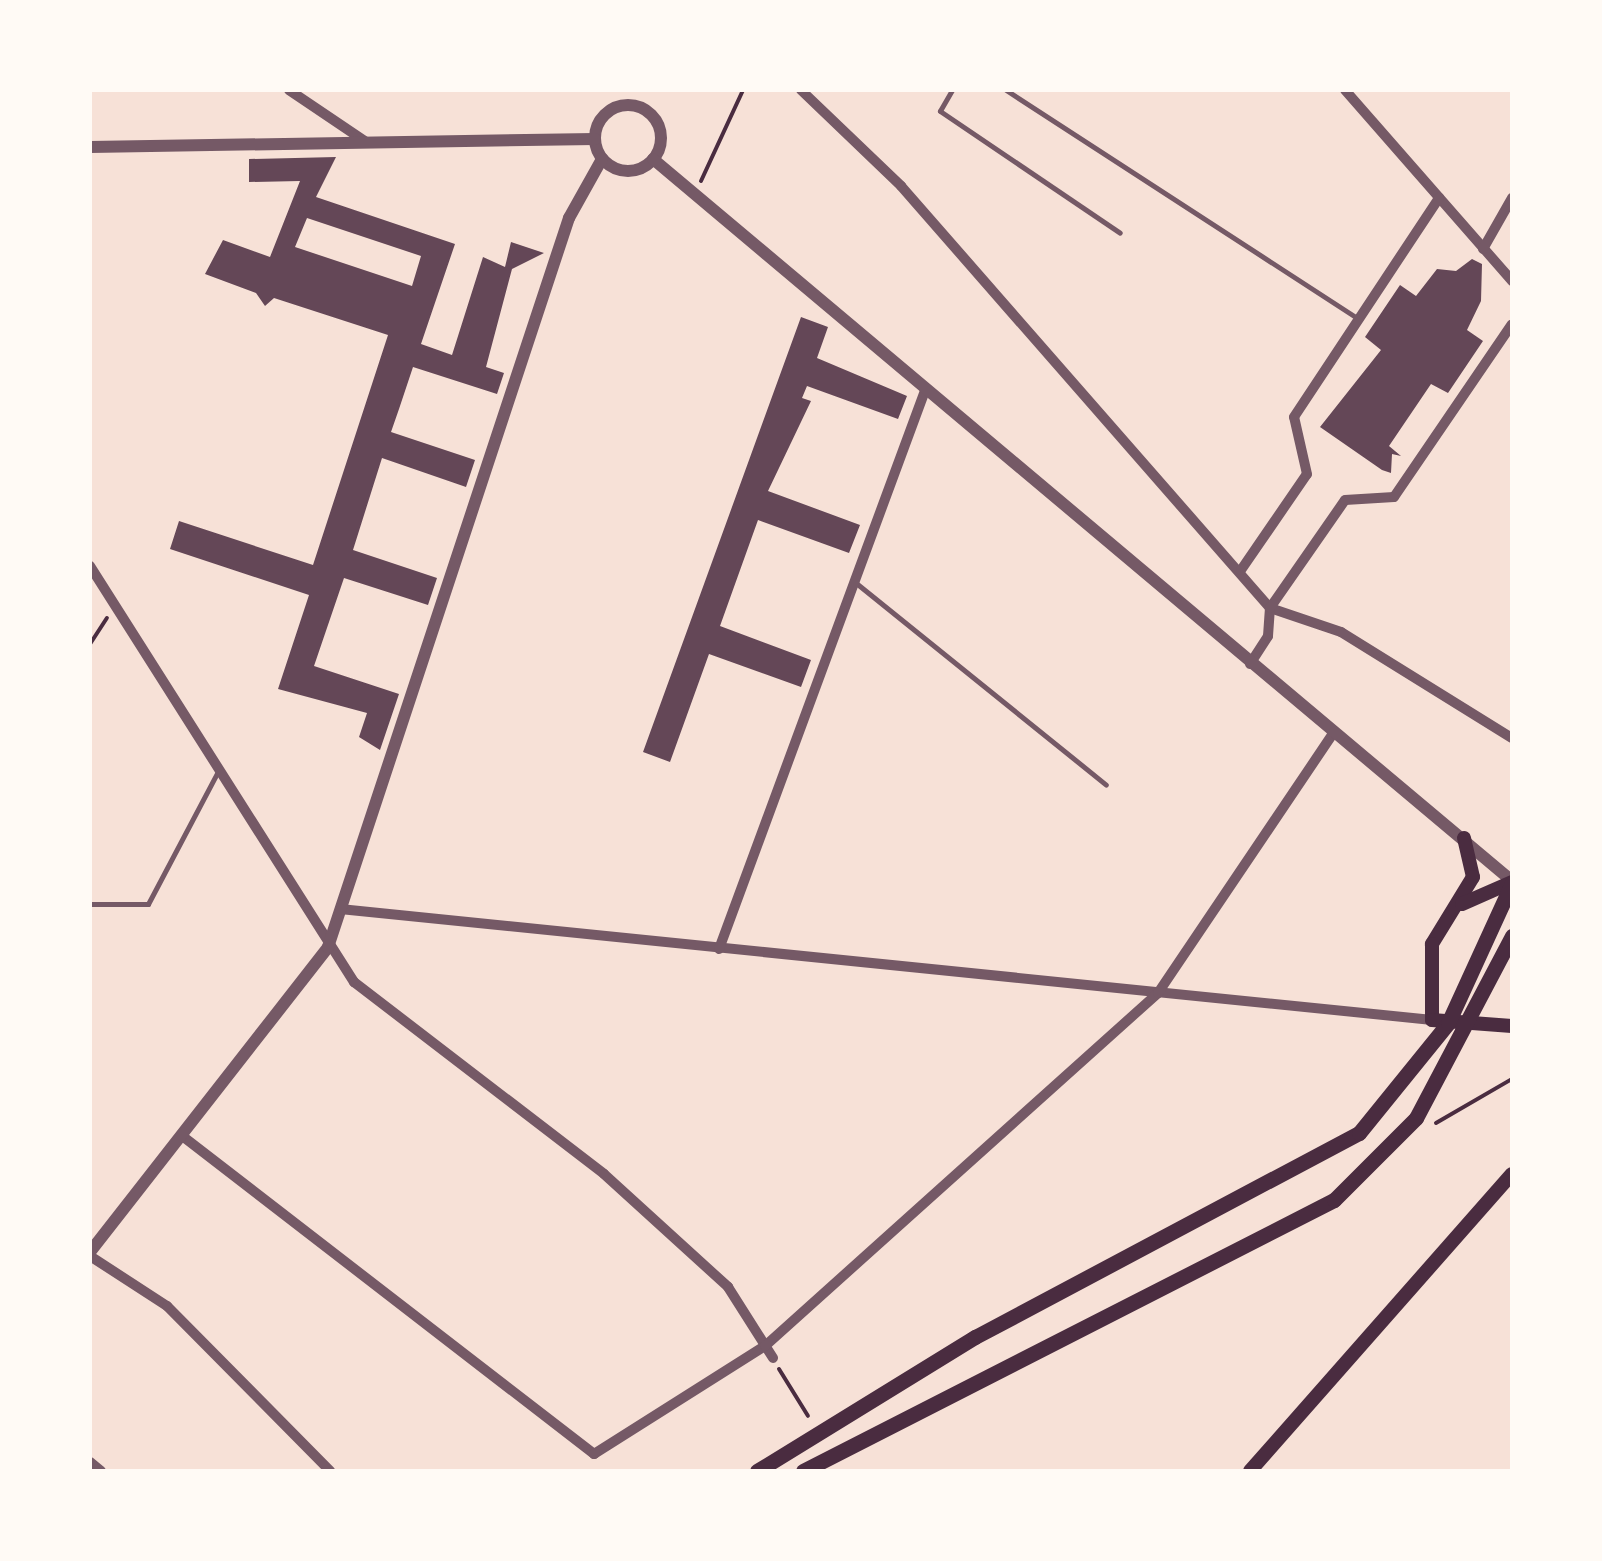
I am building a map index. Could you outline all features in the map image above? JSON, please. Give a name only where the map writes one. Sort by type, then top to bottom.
[{"type":"main road","points":[[1440,1022],[1432,944],[1462,904],[1473,877],[1464,838]]},
{"type":"main road","points":[[1462,904],[1512,882]]},
{"type":"main road","points":[[757,1471],[975,1337],[1359,1133],[1440,1022],[1512,882]]},
{"type":"main road","points":[[803,1471],[1258,1246],[1334,1200],[1421,1123],[1512,936]]},
{"type":"main road","points":[[1440,1022],[1512,1026]]},
{"type":"main road","points":[[1250,1471],[1509,1184]]},
{"type":"street","points":[[290,90],[366,142]]},
{"type":"street","points":[[801,90],[902,186],[1241,570],[1270,608],[1342,632],[1512,738]]},
{"type":"street","points":[[1345,90],[1512,280]]},
{"type":"street","points":[[632,97],[657,120],[654,159],[628,171],[602,159],[594,140],[601,118],[632,97]]},
{"type":"street","points":[[90,146],[594,140]]},
{"type":"street","points":[[330,1471],[167,1306],[90,1254],[328,947],[569,218],[602,159]]},
{"type":"street","points":[[654,159],[1332,736],[1464,838],[1512,882]]},
{"type":"street","points":[[1241,570],[1307,462],[1294,416],[1439,198]]},
{"type":"street","points":[[1484,249],[1512,198]]},
{"type":"street","points":[[1250,664],[1268,636],[1270,608],[1352,496],[1394,497],[1512,324]]},
{"type":"street","points":[[719,949],[926,388]]},
{"type":"street","points":[[90,566],[328,947],[354,982],[604,1174],[728,1287],[773,1358]]},
{"type":"street","points":[[181,1135],[594,1454],[766,1346],[1158,994],[1332,736]]},
{"type":"street","points":[[340,909],[1440,1022]]},
{"type":"street","points":[[90,1462],[100,1471]]},
{"type":"lane","points":[[952,90],[940,111],[1120,233]]},
{"type":"lane","points":[[1006,90],[1358,319]]},
{"type":"lane","points":[[854,582],[1106,786]]},
{"type":"lane","points":[[90,904],[148,904],[218,770]]},
{"type":"path","points":[[694,194],[744,90]]},
{"type":"path","points":[[90,644],[115,606]]},
{"type":"path","points":[[1421,1123],[1512,1080]]},
{"type":"path","points":[[773,1358],[811,1420]]},
{"type":"building","points":[[336,157],[316,197],[455,244],[421,344],[452,355],[483,257],[505,267],[511,242],[544,253],[512,269],[486,367],[504,373],[497,394],[413,367],[391,432],[475,460],[466,487],[382,458],[353,550],[437,578],[428,605],[344,578],[314,666],[399,694],[380,750],[359,737],[367,713],[278,689],[309,595],[170,549],[179,521],[313,565],[388,335],[274,298],[265,306],[256,293],[205,274],[223,240],[270,257],[300,181],[249,182],[249,159]],"holes":[[[307,218],[421,256],[412,286],[295,247]]]},
{"type":"building","points":[[1472,259],[1482,264],[1481,301],[1467,330],[1483,341],[1448,393],[1431,384],[1389,446],[1401,456],[1392,454],[1391,473],[1382,470],[1320,427],[1381,350],[1365,337],[1400,285],[1416,296],[1437,269],[1456,271]]},
{"type":"building","points":[[801,317],[828,327],[817,358],[907,396],[898,419],[807,386],[802,398],[811,401],[768,491],[860,525],[849,553],[758,520],[720,626],[811,660],[801,687],[709,654],[670,762],[643,752]]}]
